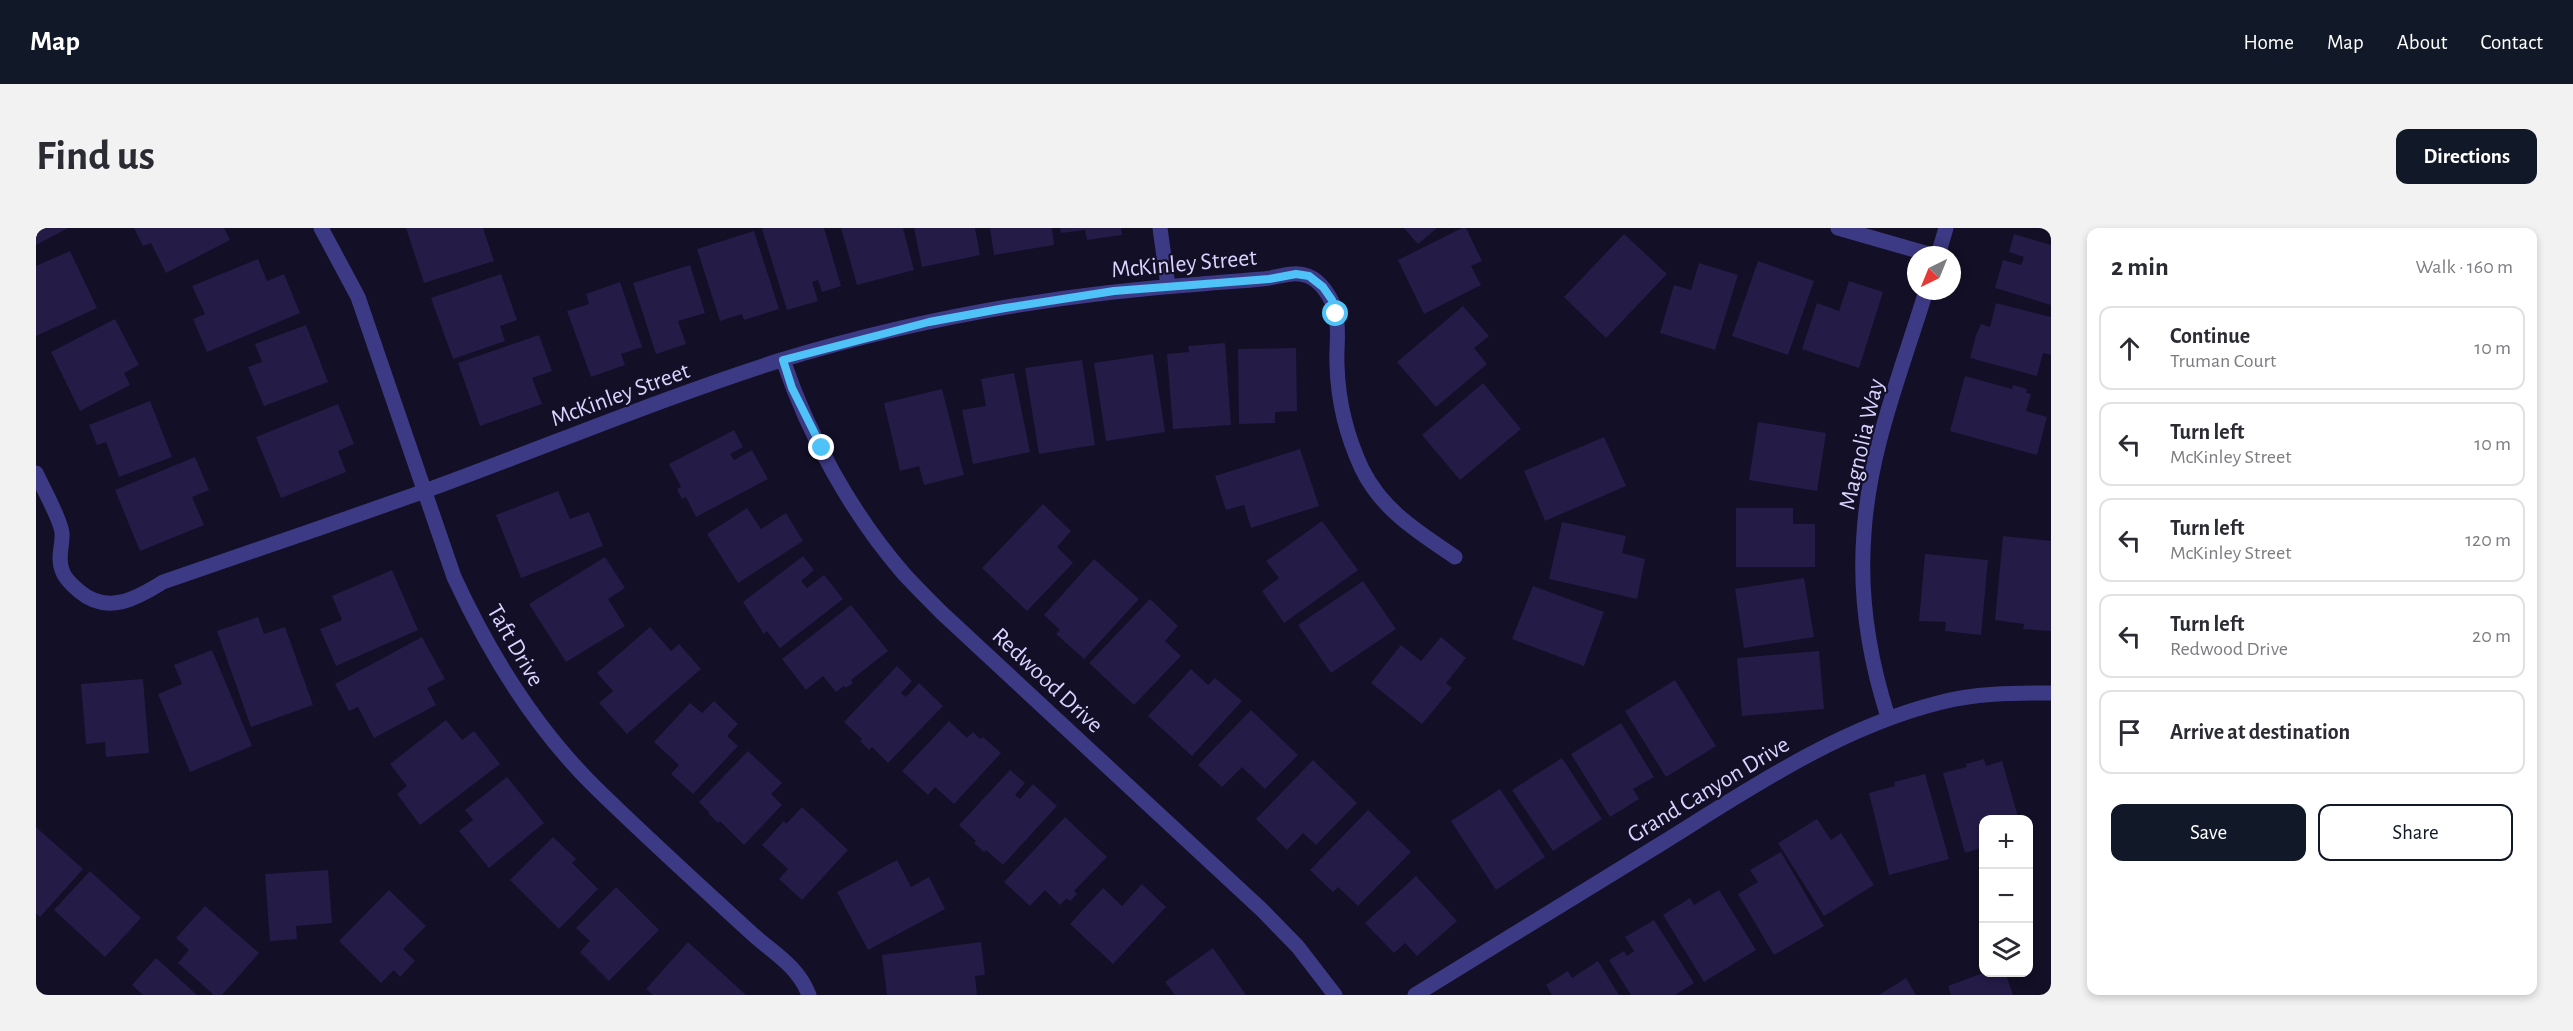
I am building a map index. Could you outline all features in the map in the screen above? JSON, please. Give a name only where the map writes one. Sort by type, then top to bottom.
[{"type":"street","name":"Taft Drive","points":[[321,228],[358,297],[454,577],[474,621],[496,660],[542,728],[595,786],[758,940],[795,968],[809,995]]},
{"type":"street","points":[[1160,228],[1168,286]]},
{"type":"street","points":[[1838,228],[1907,248]]},
{"type":"street","points":[[1941,246],[1946,228]]},
{"type":"street","name":"McKinley Street","points":[[36,473],[63,532],[60,551],[62,570],[73,587],[88,599],[107,605],[126,602],[163,582],[424,491],[783,360],[929,322],[1049,301],[1168,286],[1269,279],[1296,274],[1309,276],[1323,287],[1332,300],[1336,314],[1340,394],[1346,426],[1362,469],[1378,497],[1405,524],[1455,556]]},
{"type":"street","name":"Magnolia Way","points":[[1888,717],[1875,678],[1867,633],[1863,533],[1879,442],[1923,300]]},
{"type":"street","name":"Redwood Drive","points":[[783,360],[795,393],[849,498],[904,574],[942,613],[1262,910],[1298,947],[1335,995]]},
{"type":"street","name":"Grand Canyon Drive","points":[[1415,995],[1789,765],[1842,736],[1888,717],[1940,702],[2006,693],[2051,693]]},
{"type":"building","points":[[36,228],[68,228],[36,245]]},
{"type":"building","points":[[134,228],[224,228],[230,240],[166,273],[151,243],[143,246]]},
{"type":"building","points":[[406,228],[483,228],[494,261],[424,283]]},
{"type":"building","points":[[824,228],[841,286],[822,292],[818,280],[812,282],[818,301],[787,310],[762,229]]},
{"type":"building","points":[[841,228],[903,228],[914,270],[857,285]]},
{"type":"building","points":[[914,228],[975,228],[980,255],[922,267]]},
{"type":"building","points":[[990,228],[1052,228],[1054,245],[994,255]]},
{"type":"building","points":[[1060,228],[1121,228],[1122,235],[1087,240],[1085,230],[1061,233]]},
{"type":"building","points":[[1404,228],[1437,228],[1418,244]]},
{"type":"building","points":[[1466,228],[1482,261],[1471,266],[1481,285],[1424,314],[1398,260]]},
{"type":"building","points":[[754,231],[779,309],[744,320],[742,314],[720,321],[697,249]]},
{"type":"building","points":[[1624,234],[1667,274],[1606,338],[1564,297]]},
{"type":"building","points":[[2014,234],[2051,245],[2051,305],[1995,288],[2003,260],[2021,265],[2024,257],[2009,252]]},
{"type":"building","points":[[70,251],[97,308],[36,336],[36,266]]},
{"type":"building","points":[[258,259],[267,281],[284,274],[300,313],[207,352],[193,319],[205,314],[192,286]]},
{"type":"building","points":[[1758,261],[1814,281],[1788,355],[1732,336]]},
{"type":"building","points":[[1699,263],[1738,275],[1715,350],[1660,333],[1674,285],[1691,290]]},
{"type":"building","points":[[690,265],[705,313],[678,321],[686,344],[656,354],[633,283]]},
{"type":"building","points":[[501,274],[517,320],[500,326],[505,341],[453,359],[431,298]]},
{"type":"building","points":[[1849,281],[1883,292],[1859,368],[1802,349],[1817,303],[1839,311]]},
{"type":"building","points":[[620,282],[642,347],[621,354],[625,365],[591,377],[567,311],[589,304],[586,294]]},
{"type":"building","points":[[1996,303],[2051,317],[2051,355],[2043,353],[2037,376],[1970,358],[1981,324],[1990,327]]},
{"type":"building","points":[[1463,306],[1489,336],[1474,348],[1487,364],[1436,407],[1397,362]]},
{"type":"building","points":[[115,319],[139,365],[124,373],[130,385],[80,411],[51,352]]},
{"type":"building","points":[[306,325],[328,382],[264,406],[248,367],[262,362],[255,344]]},
{"type":"building","points":[[539,335],[552,371],[532,378],[542,404],[480,426],[458,363]]},
{"type":"building","points":[[1225,343],[1231,425],[1173,429],[1167,354],[1189,352],[1188,346]]},
{"type":"building","points":[[1296,348],[1297,411],[1275,412],[1275,423],[1239,424],[1238,349]]},
{"type":"building","points":[[1153,354],[1165,432],[1106,441],[1094,363]]},
{"type":"building","points":[[1082,360],[1095,445],[1039,454],[1025,368]]},
{"type":"building","points":[[1014,373],[1030,452],[973,464],[962,410],[986,406],[981,379]]},
{"type":"building","points":[[1965,376],[2012,389],[2013,385],[2027,389],[2026,393],[2031,394],[2026,411],[2047,417],[2037,455],[1950,431]]},
{"type":"building","points":[[1483,383],[1521,429],[1460,480],[1422,435]]},
{"type":"building","points":[[942,389],[964,475],[924,485],[919,466],[900,471],[884,403]]},
{"type":"building","points":[[150,401],[172,457],[119,477],[106,442],[97,445],[89,425]]},
{"type":"building","points":[[338,404],[354,444],[338,451],[346,472],[281,498],[256,437]]},
{"type":"building","points":[[1758,422],[1826,433],[1817,491],[1749,480]]},
{"type":"building","points":[[734,430],[743,447],[730,454],[734,460],[752,450],[768,479],[696,517],[686,497],[682,499],[677,489],[681,487],[669,464]]},
{"type":"building","points":[[1604,437],[1626,486],[1545,521],[1524,471]]},
{"type":"building","points":[[1300,449],[1319,506],[1251,528],[1244,505],[1226,510],[1215,476]]},
{"type":"building","points":[[195,457],[209,490],[192,497],[204,525],[140,551],[115,490]]},
{"type":"building","points":[[558,491],[570,519],[589,512],[603,546],[521,578],[496,515]]},
{"type":"building","points":[[1043,504],[1071,531],[1057,547],[1073,563],[1027,611],[982,568]]},
{"type":"building","points":[[747,508],[761,529],[786,513],[803,541],[738,583],[707,534]]},
{"type":"building","points":[[1736,508],[1793,508],[1793,524],[1815,524],[1815,567],[1736,567]]},
{"type":"building","points":[[1322,521],[1358,570],[1284,623],[1262,591],[1279,578],[1266,561]]},
{"type":"building","points":[[1562,522],[1626,536],[1622,553],[1645,559],[1637,599],[1549,579]]},
{"type":"building","points":[[2003,536],[2051,541],[2051,631],[2023,629],[2024,624],[1995,620]]},
{"type":"building","points":[[1925,554],[1988,560],[1981,635],[1945,631],[1946,622],[1919,621]]},
{"type":"building","points":[[803,556],[814,570],[801,581],[807,588],[824,575],[843,599],[780,648],[767,631],[764,634],[743,602]]},
{"type":"building","points":[[605,557],[625,588],[608,599],[625,626],[566,662],[529,604]]},
{"type":"building","points":[[1094,559],[1139,599],[1084,659],[1056,634],[1060,630],[1044,615]]},
{"type":"building","points":[[392,570],[418,630],[336,666],[320,629],[342,620],[332,596]]},
{"type":"building","points":[[1804,578],[1814,637],[1744,648],[1735,589]]},
{"type":"building","points":[[1363,581],[1396,629],[1331,673],[1298,625]]},
{"type":"building","points":[[1533,586],[1604,612],[1584,666],[1512,639]]},
{"type":"building","points":[[1150,599],[1178,626],[1165,641],[1181,656],[1134,705],[1089,663]]},
{"type":"building","points":[[851,605],[888,651],[851,680],[853,683],[846,688],[844,686],[836,692],[823,676],[806,690],[782,659]]},
{"type":"building","points":[[258,617],[264,634],[285,627],[313,705],[251,727],[217,631]]},
{"type":"building","points":[[650,627],[671,651],[679,644],[701,669],[627,734],[599,703],[613,691],[597,673]]},
{"type":"building","points":[[422,637],[445,679],[427,688],[436,705],[374,738],[358,707],[349,711],[335,684]]},
{"type":"building","points":[[1441,637],[1466,658],[1446,683],[1452,688],[1422,724],[1371,683],[1401,645],[1421,661]]},
{"type":"building","points":[[212,650],[252,746],[190,772],[158,694],[182,684],[174,665]]},
{"type":"building","points":[[1819,651],[1824,709],[1742,716],[1737,658]]},
{"type":"building","points":[[897,666],[912,681],[901,693],[906,697],[919,683],[943,706],[888,763],[872,747],[869,750],[860,741],[862,739],[844,722]]},
{"type":"building","points":[[1191,669],[1208,685],[1215,678],[1242,701],[1192,756],[1148,716]]},
{"type":"building","points":[[143,679],[149,753],[106,757],[105,742],[86,744],[81,684]]},
{"type":"building","points":[[1675,680],[1716,746],[1666,777],[1625,711]]},
{"type":"building","points":[[714,701],[738,724],[727,736],[738,746],[693,794],[671,774],[679,765],[654,742],[690,703],[702,713]]},
{"type":"building","points":[[1251,710],[1298,755],[1265,789],[1242,767],[1222,787],[1198,765]]},
{"type":"building","points":[[446,720],[462,740],[474,731],[500,764],[420,825],[397,794],[407,786],[390,764]]},
{"type":"building","points":[[949,721],[967,738],[973,732],[980,739],[983,737],[1001,753],[954,804],[935,787],[928,795],[902,771]]},
{"type":"building","points":[[1621,723],[1654,777],[1633,789],[1639,799],[1610,817],[1571,754]]},
{"type":"building","points":[[748,751],[782,783],[771,794],[782,805],[744,845],[720,821],[718,823],[699,802]]},
{"type":"building","points":[[1562,758],[1602,819],[1553,851],[1512,790]]},
{"type":"building","points":[[1984,759],[1986,766],[2002,761],[2018,815],[1979,815],[1979,849],[1965,853],[1943,773],[1967,767],[1966,764]]},
{"type":"building","points":[[1313,760],[1357,803],[1316,845],[1303,833],[1287,850],[1256,819]]},
{"type":"building","points":[[1010,770],[1025,783],[1015,795],[1020,799],[1033,784],[1057,806],[1003,865],[974,843],[976,841],[959,825]]},
{"type":"building","points":[[1925,774],[1949,859],[1889,875],[1869,793],[1895,786],[1894,782]]},
{"type":"building","points":[[507,777],[544,823],[489,868],[459,831],[473,820],[465,810]]},
{"type":"building","points":[[1500,789],[1545,857],[1496,890],[1451,821]]},
{"type":"building","points":[[802,807],[848,850],[802,900],[779,879],[788,869],[762,845],[784,821],[786,824]]},
{"type":"building","points":[[1368,810],[1411,852],[1358,906],[1338,887],[1333,892],[1310,870]]},
{"type":"building","points":[[1065,817],[1107,857],[1074,891],[1077,894],[1070,901],[1067,898],[1060,905],[1045,890],[1030,906],[1004,882]]},
{"type":"building","points":[[1817,819],[1831,840],[1841,833],[1874,885],[1824,916],[1778,843]]},
{"type":"building","points":[[36,827],[83,869],[40,917],[36,913]]},
{"type":"building","points":[[553,837],[576,859],[572,863],[598,889],[559,929],[510,880]]},
{"type":"building","points":[[1781,852],[1824,926],[1774,955],[1738,894],[1758,882],[1750,870]]},
{"type":"building","points":[[897,860],[911,887],[929,877],[945,909],[868,950],[837,892]]},
{"type":"building","points":[[328,870],[332,923],[296,926],[297,939],[270,941],[265,874]]},
{"type":"building","points":[[90,871],[141,918],[105,957],[54,910]]},
{"type":"building","points":[[1416,876],[1457,921],[1417,956],[1405,943],[1394,953],[1365,923]]},
{"type":"building","points":[[1142,884],[1166,907],[1113,964],[1070,924],[1103,888],[1122,906]]},
{"type":"building","points":[[616,887],[659,930],[609,981],[580,952],[590,941],[576,928]]},
{"type":"building","points":[[389,890],[426,926],[403,949],[415,961],[400,977],[394,970],[381,983],[339,941]]},
{"type":"building","points":[[1719,890],[1756,950],[1704,982],[1663,915],[1690,898],[1694,905]]},
{"type":"building","points":[[205,906],[259,953],[222,995],[214,995],[178,963],[189,950],[176,938]]},
{"type":"building","points":[[1654,920],[1694,983],[1675,995],[1631,995],[1609,960],[1624,951],[1627,956],[1634,951],[1625,937]]},
{"type":"building","points":[[688,942],[746,995],[653,995],[646,989]]},
{"type":"building","points":[[981,942],[985,975],[975,976],[977,995],[887,995],[882,955]]},
{"type":"building","points":[[1213,948],[1246,995],[1175,995],[1165,982]]},
{"type":"building","points":[[156,958],[197,995],[143,995],[132,985]]},
{"type":"building","points":[[1598,961],[1619,995],[1552,995],[1546,985],[1568,971],[1572,978]]},
{"type":"building","points":[[1979,975],[1979,977],[2007,977],[2013,995],[1951,995],[1948,986]]},
{"type":"building","points":[[1906,978],[1916,995],[1879,995]]},
{"type":"route","points":[[822,448],[792,388],[783,360],[929,322],[1005,308],[1114,291],[1269,279],[1282,275],[1309,276],[1323,287],[1332,300],[1336,314]]}]
